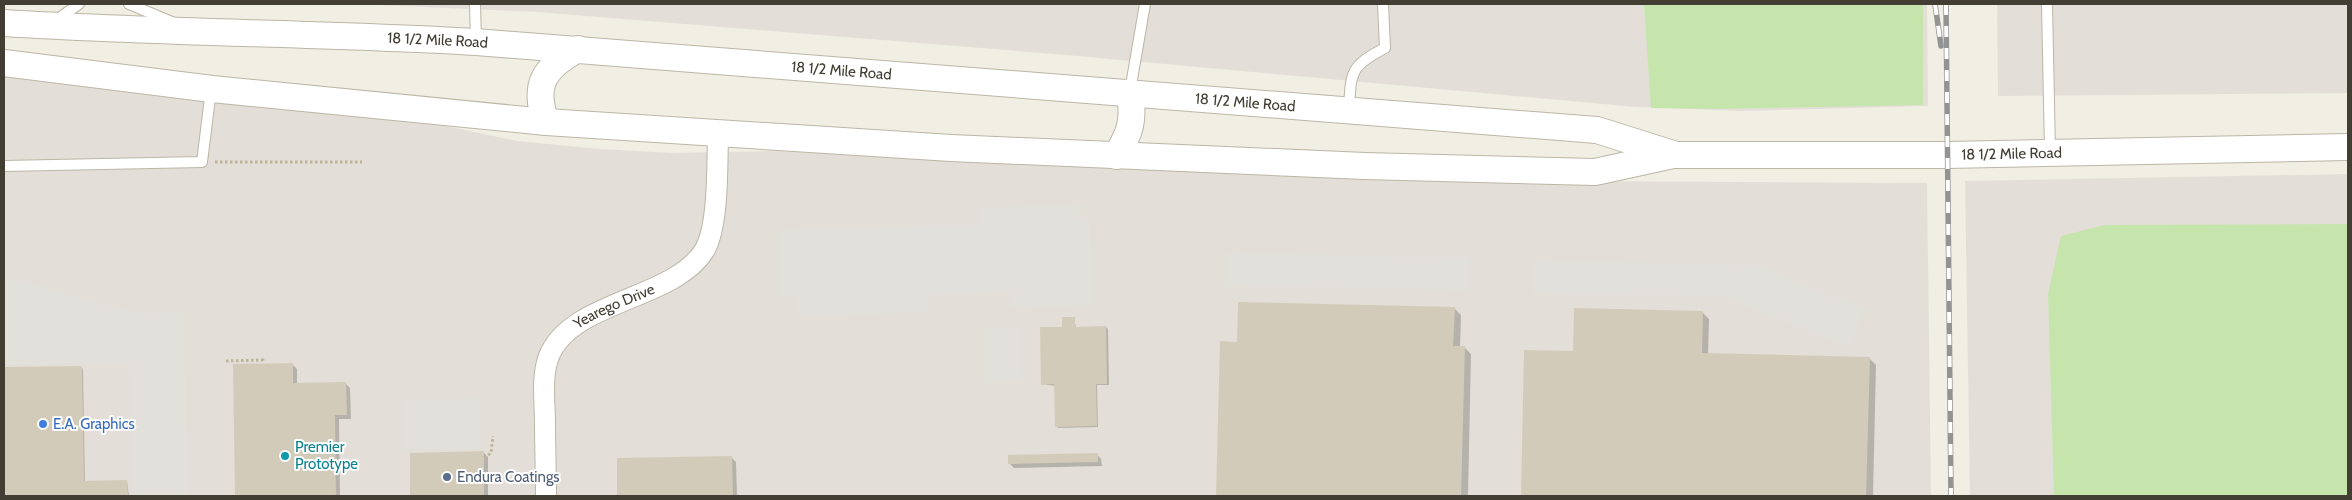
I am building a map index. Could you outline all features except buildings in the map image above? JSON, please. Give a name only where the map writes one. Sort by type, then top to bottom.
[{"type":"street","name":"18 1/2 Mile Road","points":[[4,23],[476,42],[1130,92],[1597,130],[1673,154]]},
{"type":"street","points":[[546,122],[540,102],[542,81],[549,68],[578,49]]},
{"type":"street","name":"18 1/2 Mile Road","points":[[4,63],[212,89],[546,122],[718,134],[1116,156],[1365,166],[1595,172],[1673,154],[1947,154],[2348,147]]},
{"type":"street","points":[[1116,156],[1130,130],[1133,116],[1130,92]]},
{"type":"street","name":"Yearego Drive","points":[[546,496],[544,388],[550,356],[558,342],[571,330],[611,307],[674,277],[691,266],[704,250],[714,210],[718,134]]},
{"type":"lane","points":[[44,26],[59,19],[79,4]]},
{"type":"lane","points":[[129,4],[201,32]]},
{"type":"lane","points":[[475,4],[476,42]]},
{"type":"lane","points":[[1130,92],[1145,4]]},
{"type":"lane","points":[[1348,110],[1351,75],[1368,57],[1385,48],[1383,4]]},
{"type":"lane","points":[[2047,4],[2050,152]]},
{"type":"lane","points":[[4,166],[202,162],[212,89]]},
{"type":"path","points":[[202,162],[362,162]]},
{"type":"path","points":[[226,361],[263,360],[263,363]]},
{"type":"path","points":[[484,458],[491,453],[494,436]]},
{"type":"shaded area","points":[[355,4],[1927,4],[1928,106],[1742,111],[1636,107],[1066,55],[538,12]]},
{"type":"shaded area","points":[[1997,4],[2348,4],[2348,93],[1998,96]]},
{"type":"shaded area","points":[[4,76],[446,126],[517,141],[600,149],[673,153],[774,151],[1384,180],[1927,183],[1931,496],[4,496]]},
{"type":"shaded area","points":[[2348,174],[2348,496],[1970,496],[1965,181]]},
{"type":"shaded area","points":[[1079,205],[1079,221],[1090,221],[1092,305],[1011,307],[1011,292],[929,294],[929,312],[797,316],[797,297],[780,297],[778,230],[980,225],[979,208]]},
{"type":"shaded area","points":[[1226,253],[1469,258],[1468,290],[1226,285]]},
{"type":"shaded area","points":[[1533,261],[1755,265],[1864,309],[1849,347],[1725,296],[1533,293]]},
{"type":"shaded area","points":[[4,277],[136,313],[184,312],[188,496],[132,496],[129,363],[4,365]]},
{"type":"shaded area","points":[[1021,327],[1023,380],[985,381],[984,328]]},
{"type":"shaded area","points":[[481,399],[481,449],[402,449],[402,400]]},
{"type":"green space","points":[[1644,4],[1923,4],[1923,105],[1717,109],[1651,108]]},
{"type":"green space","points":[[2348,224],[2348,496],[2054,496],[2048,294],[2061,236],[2105,225]]},
{"type":"railway","points":[[1935,4],[1941,46]]},
{"type":"railway","points":[[1946,4],[1951,496]]},
{"type":"place","name":"E.A. Graphics","points":[[43,424]]},
{"type":"place","name":"Premier Prototype","points":[[285,456]]},
{"type":"place","name":"Endura Coatings","points":[[447,477]]}]
